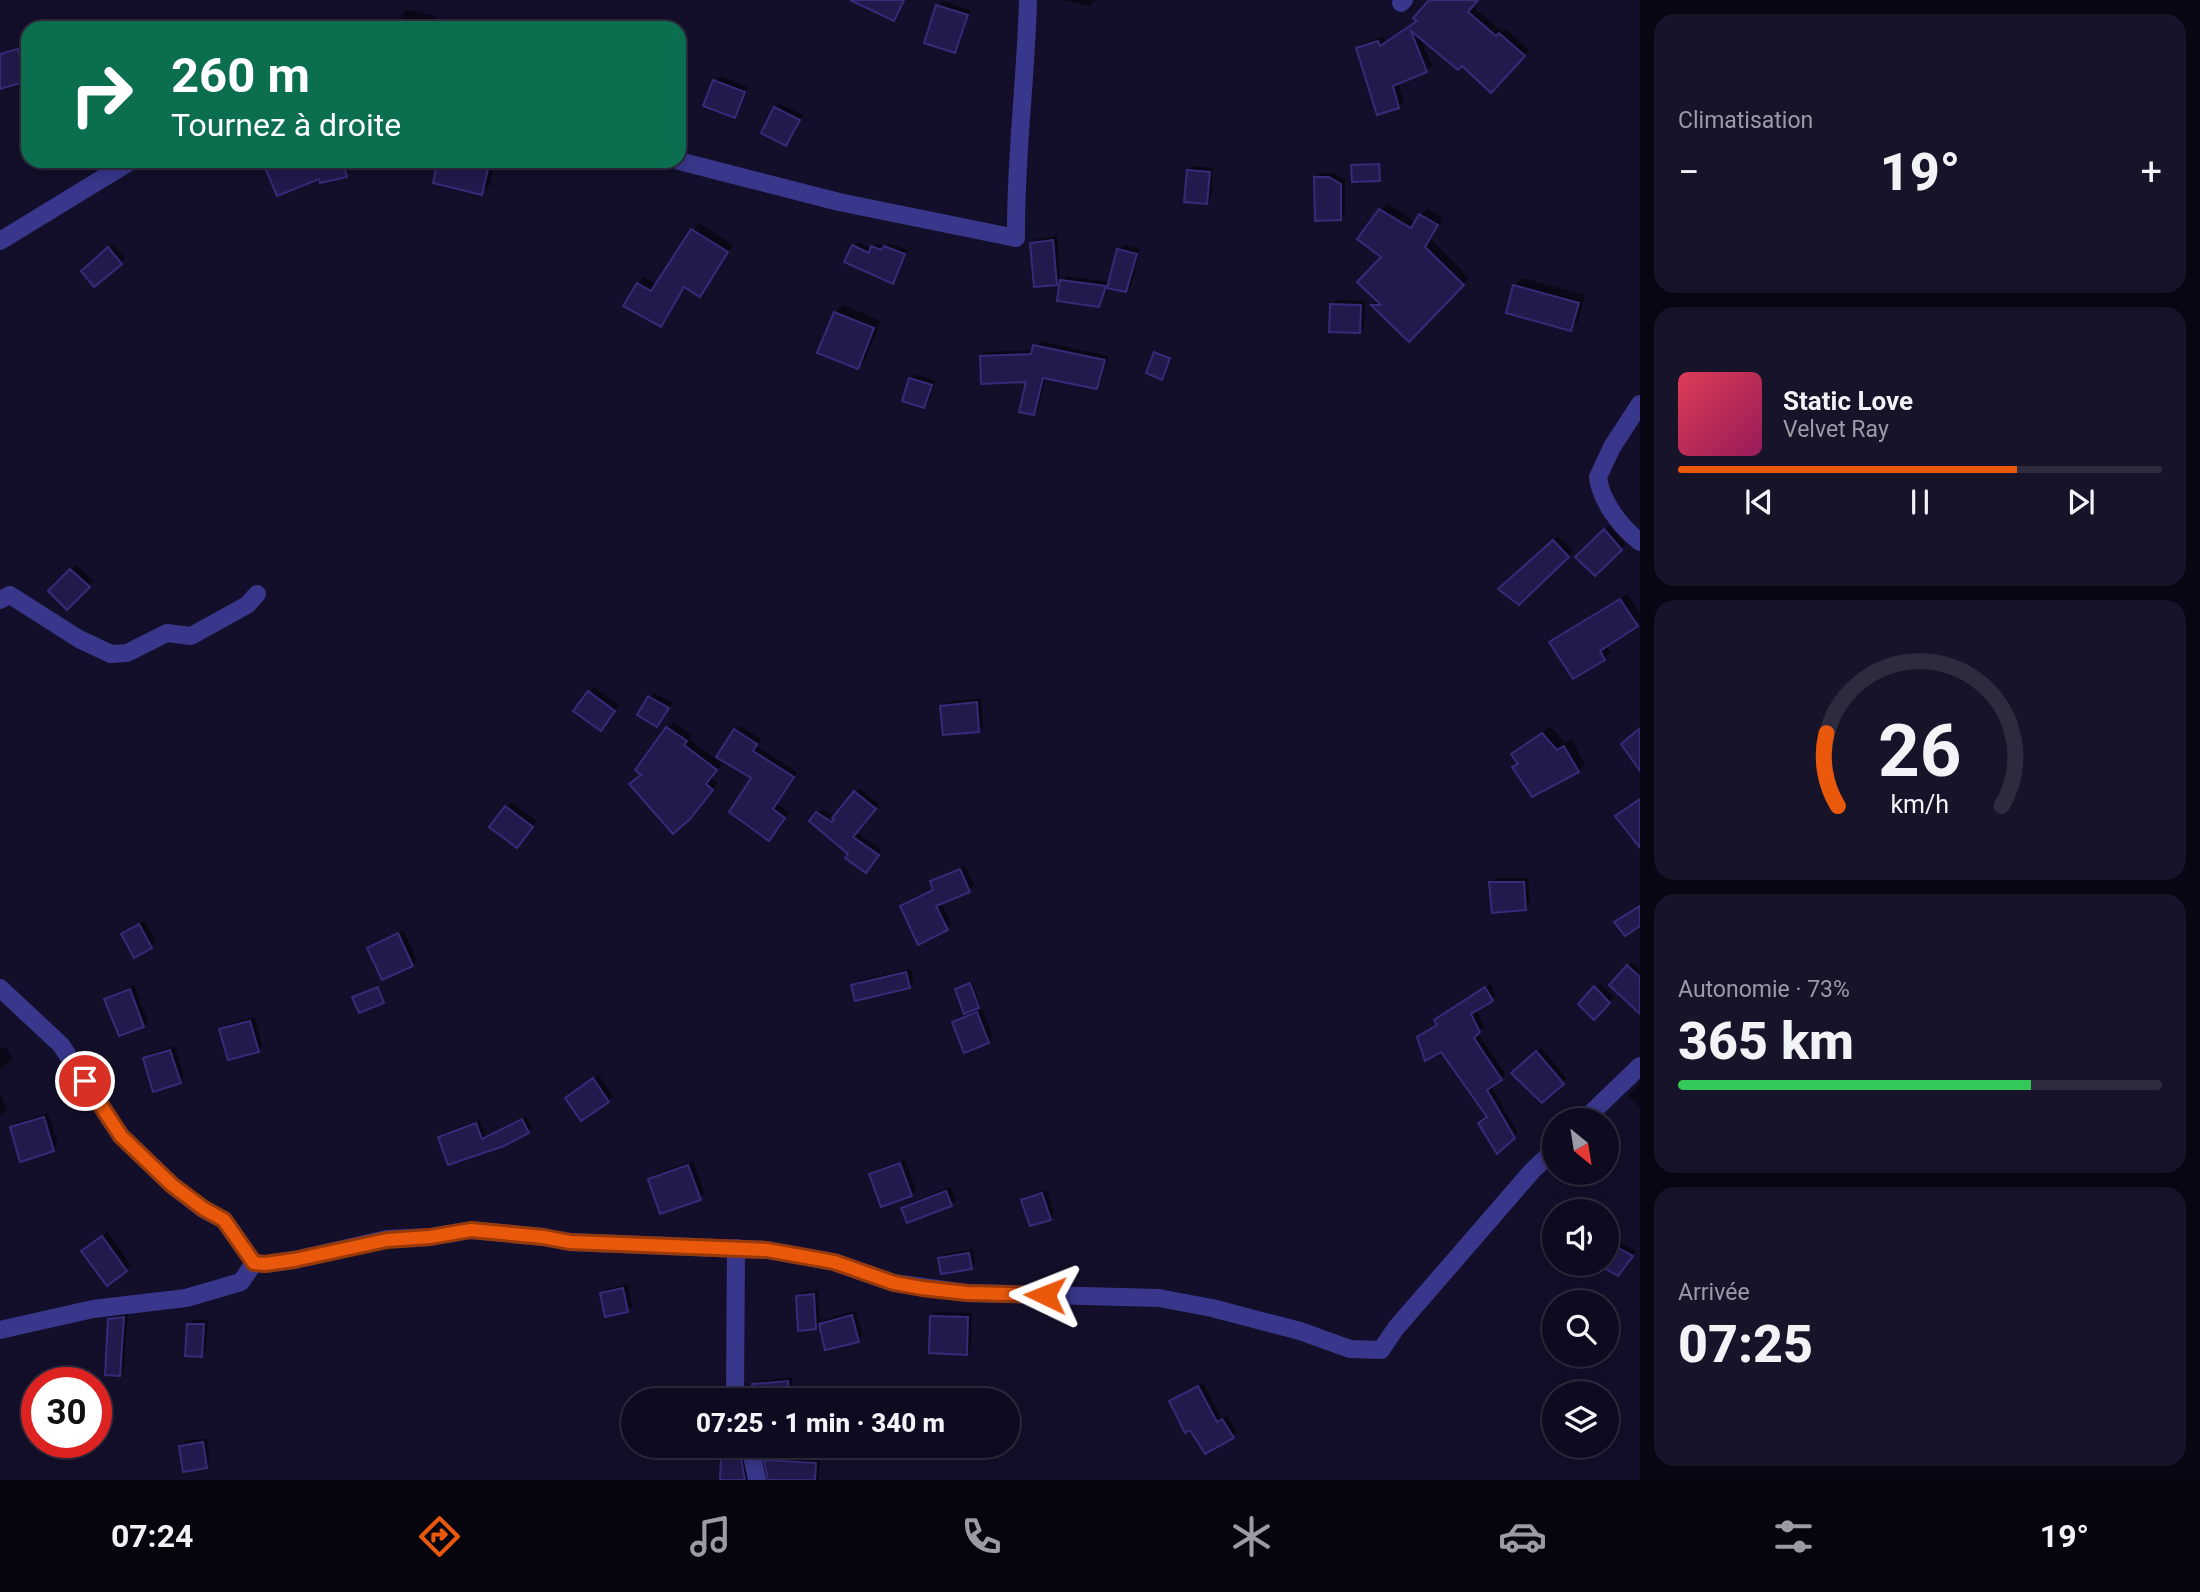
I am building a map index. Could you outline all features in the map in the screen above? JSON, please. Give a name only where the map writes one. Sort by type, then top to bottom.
[{"type":"street","points":[[686,162],[839,202],[1016,238],[1015,188],[1026,75],[1028,0]]},
{"type":"street","points":[[0,241],[120,168]]},
{"type":"street","points":[[1640,404],[1612,447],[1598,477],[1605,499],[1619,520],[1640,542]]},
{"type":"street","points":[[0,600],[10,595],[79,639],[111,654],[127,653],[167,633],[191,636],[247,605],[257,594]]},
{"type":"street","points":[[0,988],[61,1045],[121,1136],[172,1185],[224,1220],[254,1263],[294,1260],[387,1240],[430,1237],[471,1230],[570,1242],[767,1250],[834,1262],[894,1283],[922,1288],[967,1293],[1159,1298],[1212,1308],[1300,1331],[1350,1349],[1381,1350],[1396,1328],[1542,1161]]},
{"type":"street","points":[[1596,1108],[1640,1066]]},
{"type":"street","points":[[735,1388],[736,1248]]},
{"type":"street","points":[[0,1330],[93,1308],[186,1298],[241,1282],[254,1263]]},
{"type":"street","points":[[752,1458],[757,1480]]},
{"type":"building","points":[[850,0],[904,0],[894,21]]},
{"type":"building","points":[[1429,0],[1478,0],[1468,12],[1496,36],[1499,33],[1525,56],[1491,93],[1462,66],[1458,70],[1411,31],[1427,72],[1393,86],[1399,108],[1377,115],[1356,48],[1378,41],[1380,46],[1417,21],[1413,18]]},
{"type":"building","points":[[936,5],[968,15],[955,53],[924,43]]},
{"type":"building","points":[[18,49],[21,83],[0,89],[0,54]]},
{"type":"building","points":[[713,80],[745,92],[735,118],[703,106]]},
{"type":"building","points":[[774,107],[800,120],[786,146],[761,133]]},
{"type":"building","points":[[1379,164],[1380,181],[1352,182],[1351,165]]},
{"type":"building","points":[[265,168],[347,168],[345,169],[347,177],[320,183],[319,179],[277,196]]},
{"type":"building","points":[[436,168],[488,168],[482,195],[433,183]]},
{"type":"building","points":[[1187,170],[1210,172],[1207,204],[1184,202]]},
{"type":"building","points":[[1314,177],[1329,177],[1341,184],[1341,220],[1315,221]]},
{"type":"building","points":[[1379,209],[1411,228],[1419,214],[1438,225],[1425,247],[1464,285],[1409,342],[1371,305],[1381,305],[1357,282],[1381,257],[1357,239]]},
{"type":"building","points":[[691,229],[728,252],[700,297],[684,287],[661,327],[623,306],[637,283],[651,291]]},
{"type":"building","points":[[1053,240],[1057,285],[1034,287],[1030,243]]},
{"type":"building","points":[[852,245],[869,253],[871,246],[881,250],[884,246],[905,254],[893,284],[844,262]]},
{"type":"building","points":[[108,247],[122,264],[94,287],[81,271]]},
{"type":"building","points":[[1117,249],[1137,254],[1126,292],[1107,288]]},
{"type":"building","points":[[1060,280],[1106,286],[1099,307],[1057,301]]},
{"type":"building","points":[[1513,285],[1579,303],[1571,331],[1506,313]]},
{"type":"building","points":[[1330,304],[1361,305],[1360,333],[1329,332]]},
{"type":"building","points":[[834,312],[874,328],[858,369],[817,353]]},
{"type":"building","points":[[1033,345],[1105,360],[1097,389],[1043,378],[1034,415],[1019,412],[1026,382],[981,384],[980,356],[1031,354]]},
{"type":"building","points":[[1154,352],[1170,358],[1162,380],[1146,373]]},
{"type":"building","points":[[909,378],[932,385],[924,408],[902,401]]},
{"type":"building","points":[[1604,529],[1622,550],[1595,576],[1575,557]]},
{"type":"building","points":[[1553,540],[1569,557],[1519,605],[1498,589]]},
{"type":"building","points":[[70,569],[90,587],[67,610],[48,591]]},
{"type":"building","points":[[1620,599],[1638,626],[1600,651],[1605,660],[1573,679],[1549,642]]},
{"type":"building","points":[[588,691],[615,711],[601,731],[573,711]]},
{"type":"building","points":[[648,696],[669,708],[657,727],[637,715]]},
{"type":"building","points":[[977,702],[979,732],[943,735],[940,706]]},
{"type":"building","points":[[666,727],[687,741],[684,745],[717,770],[706,784],[713,790],[690,819],[673,834],[629,784],[641,775],[635,770]]},
{"type":"building","points":[[1640,728],[1640,771],[1621,744]]},
{"type":"building","points":[[734,729],[757,744],[753,751],[794,777],[773,809],[785,818],[769,841],[729,812],[751,778],[716,757]]},
{"type":"building","points":[[1542,733],[1557,750],[1564,746],[1579,772],[1532,797],[1512,767],[1518,764],[1511,754]]},
{"type":"building","points":[[854,791],[876,809],[853,837],[879,855],[866,873],[845,858],[848,854],[809,821],[816,812],[832,822],[832,818]]},
{"type":"building","points":[[1640,799],[1640,848],[1615,816]]},
{"type":"building","points":[[505,806],[533,827],[517,848],[489,827]]},
{"type":"building","points":[[960,869],[970,892],[936,906],[948,930],[918,945],[900,906],[933,890],[930,881]]},
{"type":"building","points":[[1489,882],[1524,882],[1526,910],[1492,913]]},
{"type":"building","points":[[1640,906],[1640,926],[1625,936],[1614,922]]},
{"type":"building","points":[[139,924],[152,948],[134,958],[121,934]]},
{"type":"building","points":[[398,933],[413,966],[382,980],[367,948]]},
{"type":"building","points":[[1627,965],[1640,977],[1640,1014],[1609,985]]},
{"type":"building","points":[[906,972],[910,988],[855,1001],[851,985]]},
{"type":"building","points":[[970,983],[979,1008],[964,1014],[955,989]]},
{"type":"building","points":[[1594,986],[1610,1003],[1594,1020],[1578,1004]]},
{"type":"building","points":[[378,987],[384,1003],[359,1013],[352,997]]},
{"type":"building","points":[[1485,987],[1493,1001],[1471,1014],[1480,1032],[1474,1038],[1502,1080],[1487,1090],[1515,1138],[1497,1154],[1478,1123],[1487,1117],[1441,1052],[1425,1061],[1417,1037],[1437,1025],[1434,1020]]},
{"type":"building","points":[[130,989],[144,1027],[119,1036],[104,999]]},
{"type":"building","points":[[977,1012],[989,1043],[964,1053],[952,1022]]},
{"type":"building","points":[[250,1021],[259,1052],[228,1060],[219,1029]]},
{"type":"building","points":[[170,1050],[181,1083],[153,1092],[143,1058]]},
{"type":"building","points":[[1536,1051],[1564,1084],[1542,1103],[1511,1073]]},
{"type":"building","points":[[593,1078],[609,1102],[581,1121],[565,1098]]},
{"type":"building","points":[[44,1117],[54,1151],[20,1162],[10,1127]]},
{"type":"building","points":[[522,1119],[529,1133],[504,1146],[448,1165],[438,1137],[476,1123],[482,1139]]},
{"type":"building","points":[[900,1163],[912,1196],[881,1207],[869,1174]]},
{"type":"building","points":[[688,1165],[701,1200],[660,1214],[648,1179]]},
{"type":"building","points":[[946,1191],[952,1206],[907,1223],[901,1208]]},
{"type":"building","points":[[1042,1193],[1051,1220],[1030,1226],[1021,1200]]},
{"type":"building","points":[[102,1236],[127,1271],[107,1286],[81,1251]]},
{"type":"building","points":[[1619,1248],[1633,1256],[1619,1275]]},
{"type":"building","points":[[969,1253],[972,1269],[941,1274],[938,1258]]},
{"type":"building","points":[[623,1288],[628,1312],[605,1317],[600,1293]]},
{"type":"building","points":[[814,1294],[816,1329],[798,1331],[796,1296]]},
{"type":"building","points":[[852,1315],[859,1342],[825,1350],[819,1324]]},
{"type":"building","points":[[930,1316],[968,1317],[967,1355],[929,1353]]},
{"type":"building","points":[[124,1317],[120,1376],[112,1375],[112,1367],[105,1367],[108,1319]]},
{"type":"building","points":[[187,1324],[204,1324],[202,1357],[185,1356]]},
{"type":"building","points":[[788,1381],[789,1388],[752,1388],[752,1384]]},
{"type":"building","points":[[1198,1386],[1217,1422],[1222,1419],[1234,1438],[1205,1454],[1190,1430],[1185,1433],[1169,1401]]},
{"type":"building","points":[[203,1442],[207,1468],[183,1472],[179,1446]]},
{"type":"building","points":[[721,1458],[741,1458],[745,1480],[720,1480]]},
{"type":"building","points":[[764,1460],[816,1463],[815,1480],[768,1480]]},
{"type":"route","points":[[85,1081],[121,1136],[172,1185],[224,1220],[254,1263],[275,1263],[387,1240],[430,1237],[471,1230],[570,1242],[767,1250],[834,1262],[894,1283],[922,1288],[967,1293],[1045,1295]]}]
